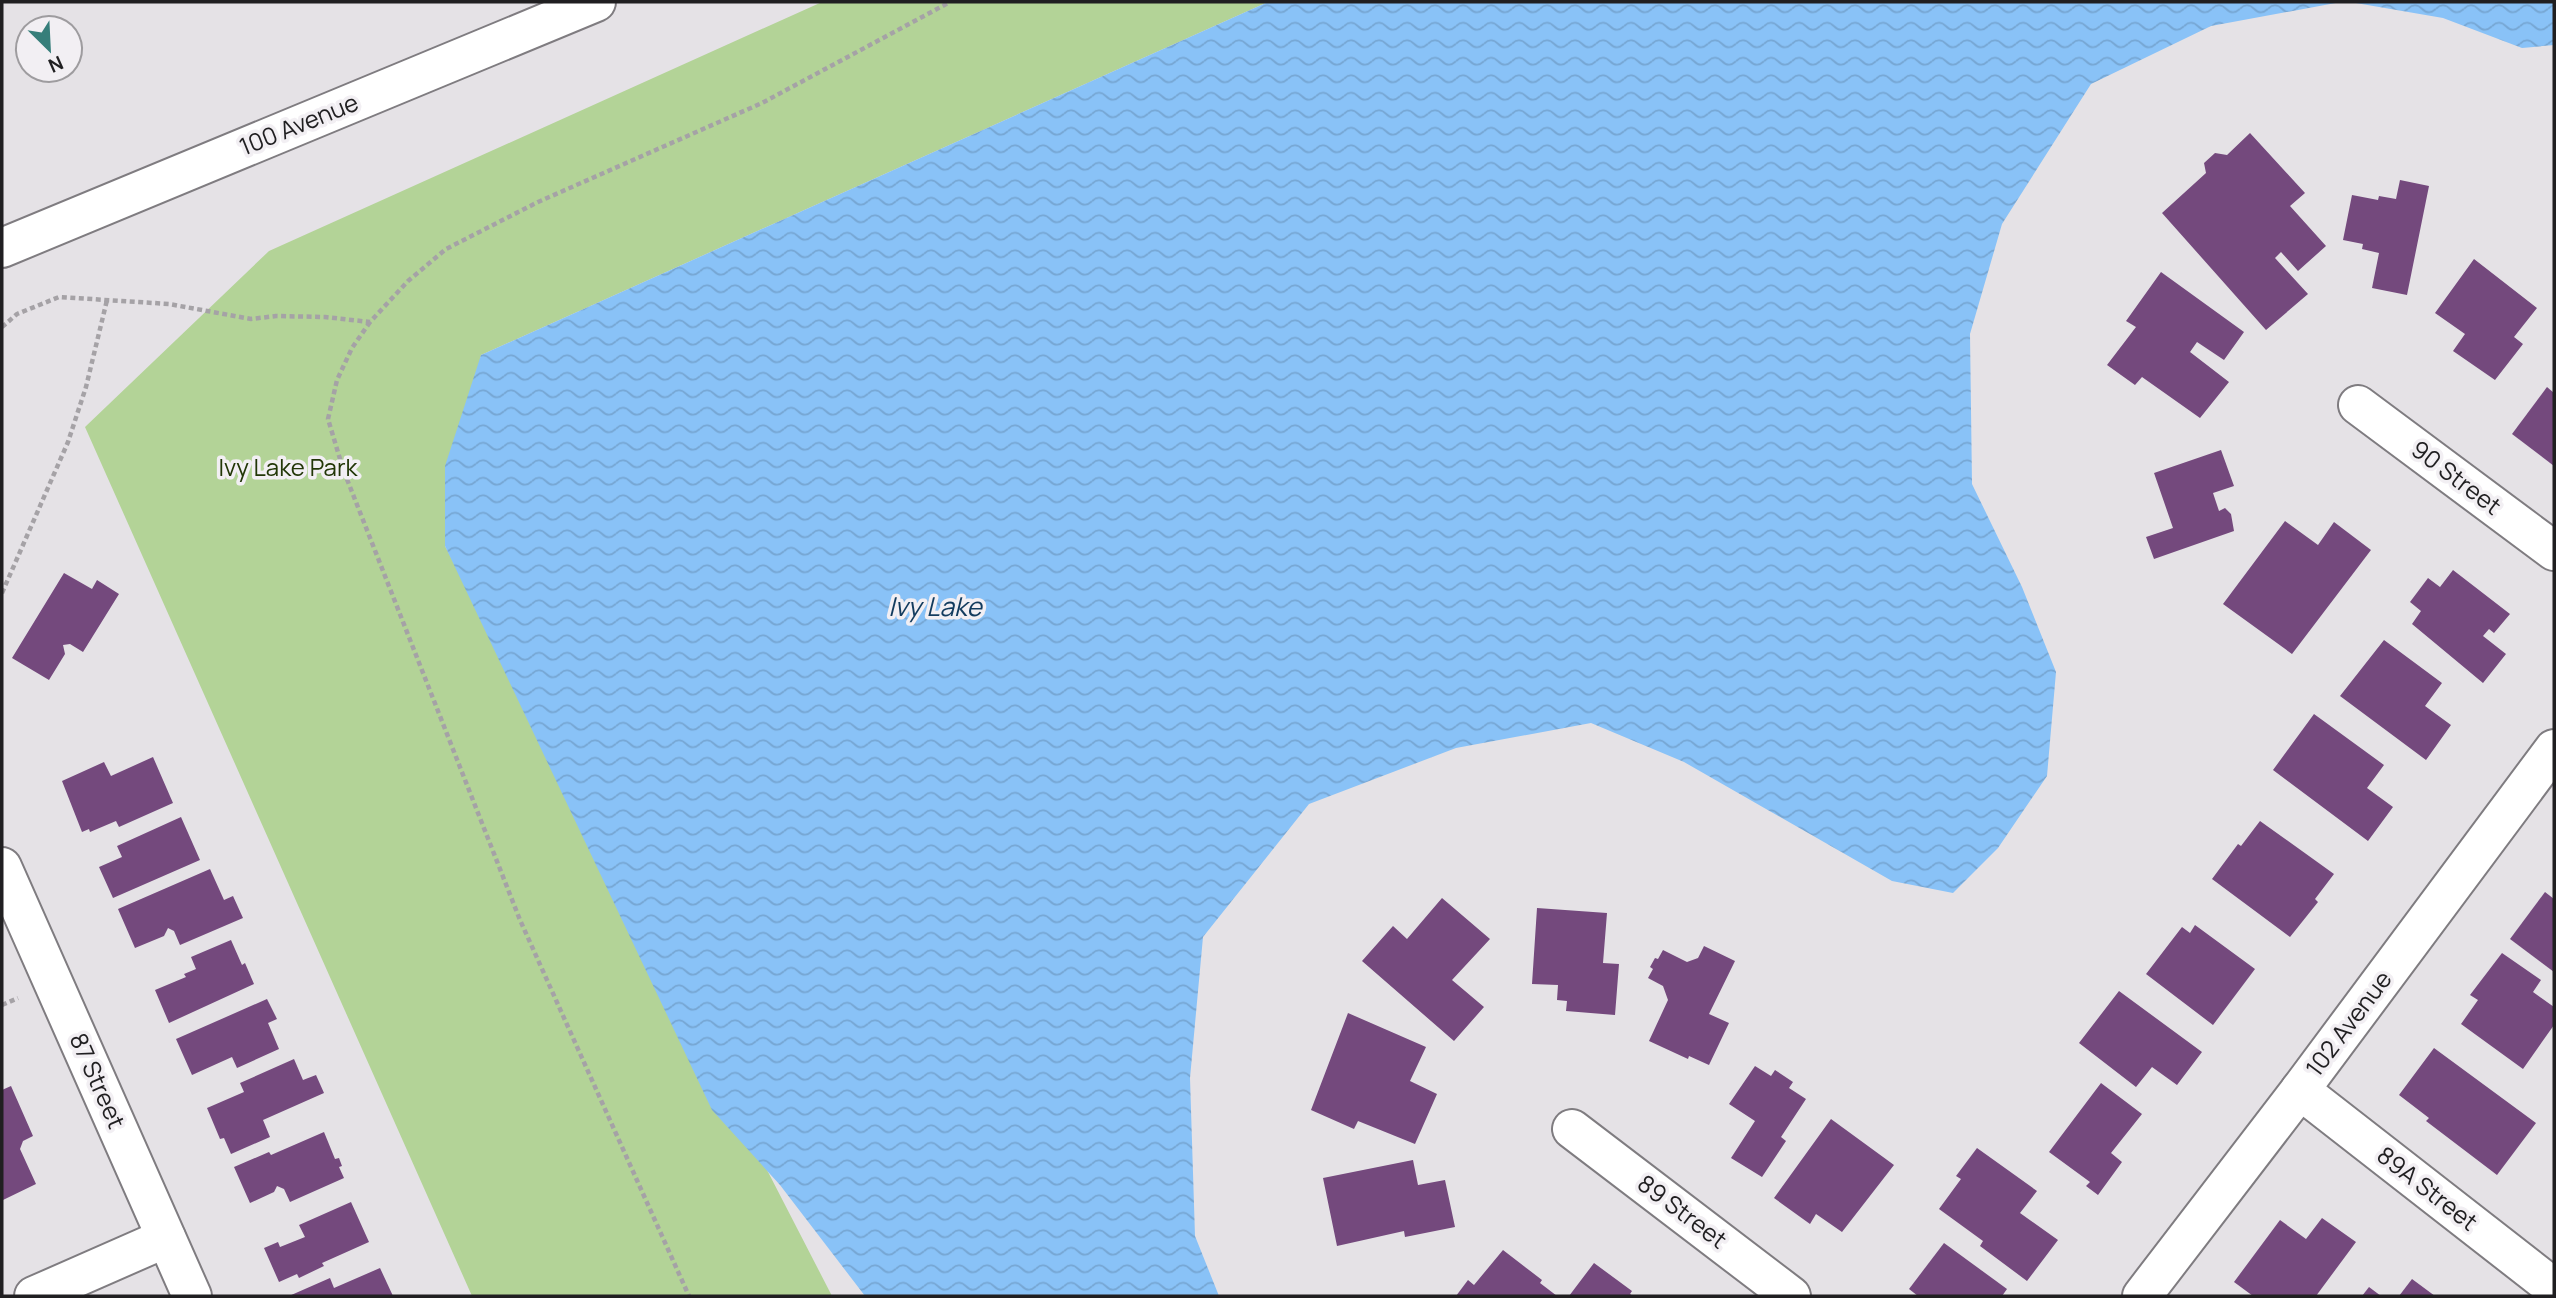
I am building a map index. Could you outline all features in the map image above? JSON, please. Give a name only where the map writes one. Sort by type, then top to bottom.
[{"type":"street","name":"100 Avenue","points":[[2,248],[596,2]]},
{"type":"street","name":"90 Street","points":[[2358,405],[2554,551]]},
{"type":"street","name":"102 Avenue","points":[[2142,1296],[2300,1090],[2554,749]]},
{"type":"street","name":"87 Street","points":[[2,867],[192,1296]]},
{"type":"street","name":"89A Street","points":[[2300,1090],[2554,1288]]},
{"type":"street","name":"89 Street","points":[[1572,1129],[1791,1296]]},
{"type":"street","points":[[34,1296],[166,1238]]},
{"type":"path","points":[[689,1296],[520,920],[343,469],[328,419],[337,380],[352,348],[370,322],[408,281],[446,249],[538,202],[762,103],[950,2]]},
{"type":"path","points":[[2,327],[18,314],[59,297],[169,304],[251,319],[276,316],[325,317],[370,322]]},
{"type":"path","points":[[2,593],[68,442],[86,387],[107,300]]},
{"type":"green space","name":"Ivy Lake Park","points":[[822,2],[1268,2],[481,355],[445,546],[832,1296],[472,1296],[85,427],[269,251]]},
{"type":"water","name":"Ivy Lake","points":[[1268,2],[2341,2],[2211,26],[2091,84],[2002,224],[1970,334],[1972,484],[2022,587],[2056,672],[2047,776],[1998,848],[1953,893],[1892,881],[1684,762],[1591,723],[1456,748],[1309,804],[1203,937],[1190,1078],[1195,1236],[1219,1296],[865,1296],[780,1185],[712,1110],[445,546],[445,466],[481,355]]},
{"type":"water","points":[[2350,2],[2554,2],[2554,45],[2522,48],[2443,18]]},
{"type":"building","points":[[2250,133],[2305,193],[2290,206],[2326,246],[2298,271],[2281,252],[2275,258],[2308,294],[2266,330],[2162,213],[2206,173],[2204,163],[2215,153],[2227,155]]},
{"type":"building","points":[[2400,180],[2429,186],[2407,295],[2372,288],[2379,253],[2362,249],[2363,244],[2343,240],[2352,195],[2378,200],[2379,196],[2396,199]]},
{"type":"building","points":[[2474,259],[2537,308],[2514,337],[2523,344],[2495,380],[2453,351],[2465,334],[2435,313]]},
{"type":"building","points":[[2161,272],[2244,332],[2224,360],[2197,342],[2190,352],[2229,382],[2200,418],[2142,377],[2135,385],[2107,365],[2136,327],[2126,321]]},
{"type":"building","points":[[2547,387],[2554,393],[2554,466],[2512,434]]},
{"type":"building","points":[[2221,450],[2234,486],[2213,493],[2219,511],[2225,508],[2231,514],[2234,531],[2154,559],[2146,537],[2173,528],[2154,473]]},
{"type":"building","points":[[2285,521],[2318,545],[2334,522],[2371,550],[2292,654],[2223,604]]},
{"type":"building","points":[[2453,570],[2510,614],[2494,633],[2489,629],[2483,636],[2506,654],[2483,683],[2412,624],[2421,611],[2410,602],[2428,578],[2440,587]]},
{"type":"building","points":[[64,573],[92,589],[97,580],[119,594],[83,652],[70,644],[63,645],[65,654],[49,680],[12,658]]},
{"type":"building","points":[[2384,640],[2442,683],[2425,706],[2451,725],[2426,760],[2340,696]]},
{"type":"building","points":[[2314,714],[2384,765],[2367,788],[2393,807],[2368,841],[2273,770]]},
{"type":"building","points":[[153,757],[173,803],[119,827],[116,821],[90,832],[89,829],[82,832],[62,781],[104,762],[111,776]]},
{"type":"building","points":[[181,817],[200,860],[113,898],[99,867],[122,857],[117,846]]},
{"type":"building","points":[[2260,821],[2334,874],[2315,899],[2318,902],[2290,937],[2212,879],[2238,844],[2241,846]]},
{"type":"building","points":[[210,869],[224,900],[233,896],[243,918],[180,945],[174,931],[168,928],[164,936],[135,948],[118,909]]},
{"type":"building","points":[[2545,892],[2554,899],[2554,972],[2510,939]]},
{"type":"building","points":[[1442,898],[1490,939],[1452,980],[1484,1007],[1454,1041],[1362,961],[1393,926],[1407,939]]},
{"type":"building","points":[[1537,908],[1607,913],[1603,963],[1619,964],[1615,1015],[1566,1011],[1567,1001],[1557,1000],[1558,985],[1532,984]]},
{"type":"building","points":[[2195,925],[2255,969],[2213,1025],[2146,974],[2182,927],[2190,933]]},
{"type":"building","points":[[231,940],[254,984],[169,1023],[155,990],[186,977],[184,974],[196,969],[191,957]]},
{"type":"building","points":[[1704,946],[1735,961],[1709,1014],[1729,1023],[1709,1065],[1689,1056],[1688,1059],[1649,1041],[1668,1000],[1663,986],[1648,978],[1655,958],[1658,959],[1663,950],[1687,962],[1698,958]]},
{"type":"building","points":[[2502,953],[2541,980],[2533,992],[2554,1007],[2554,1025],[2523,1069],[2461,1024],[2478,1000],[2470,995]]},
{"type":"building","points":[[2119,991],[2202,1052],[2177,1085],[2152,1067],[2136,1087],[2079,1043]]},
{"type":"building","points":[[267,999],[277,1019],[268,1023],[279,1049],[237,1068],[232,1057],[192,1075],[176,1039]]},
{"type":"building","points":[[1348,1013],[1426,1047],[1410,1081],[1437,1094],[1415,1144],[1358,1121],[1354,1129],[1311,1110]]},
{"type":"building","points":[[2434,1048],[2536,1123],[2497,1175],[2426,1121],[2429,1118],[2399,1095]]},
{"type":"building","points":[[294,1059],[303,1080],[316,1075],[324,1093],[263,1120],[270,1137],[231,1154],[224,1138],[220,1139],[207,1108],[244,1092],[240,1083]]},
{"type":"building","points":[[1755,1066],[1771,1076],[1775,1070],[1793,1082],[1789,1088],[1806,1099],[1781,1137],[1786,1141],[1762,1177],[1731,1158],[1755,1121],[1729,1104]]},
{"type":"building","points":[[2101,1083],[2142,1114],[2111,1153],[2122,1162],[2098,1195],[2086,1186],[2090,1182],[2049,1152]]},
{"type":"building","points":[[11,1086],[33,1136],[23,1141],[20,1149],[36,1184],[3,1200],[2,1090]]},
{"type":"building","points":[[1831,1119],[1894,1165],[1842,1232],[1816,1214],[1810,1224],[1774,1198]]},
{"type":"building","points":[[324,1132],[335,1159],[339,1158],[342,1166],[339,1167],[344,1178],[290,1202],[284,1189],[277,1186],[274,1192],[250,1203],[234,1167],[269,1152],[271,1155]]},
{"type":"building","points":[[1977,1148],[2037,1191],[2020,1213],[2058,1240],[2027,1281],[1980,1246],[1983,1241],[1939,1209],[1961,1179],[1956,1176]]},
{"type":"building","points":[[1413,1160],[1418,1185],[1445,1180],[1455,1227],[1405,1237],[1404,1231],[1337,1246],[1323,1178]]},
{"type":"building","points":[[351,1202],[369,1242],[322,1263],[324,1266],[299,1278],[297,1274],[279,1282],[264,1248],[278,1242],[280,1247],[305,1237],[299,1225]]},
{"type":"building","points":[[2322,1218],[2356,1242],[2316,1296],[2253,1296],[2234,1282],[2280,1220],[2306,1239]]},
{"type":"building","points":[[1944,1243],[2007,1289],[2002,1296],[1918,1296],[1909,1289]]},
{"type":"building","points":[[1503,1250],[1542,1280],[1540,1283],[1557,1296],[1456,1296],[1468,1280],[1474,1285]]},
{"type":"building","points":[[1594,1263],[1632,1291],[1630,1294],[1633,1296],[1569,1296]]},
{"type":"building","points":[[380,1268],[393,1296],[289,1296],[330,1278],[334,1288]]},
{"type":"building","points":[[2412,1279],[2435,1296],[2399,1296]]},
{"type":"building","points":[[2369,1287],[2381,1296],[2362,1296]]}]
